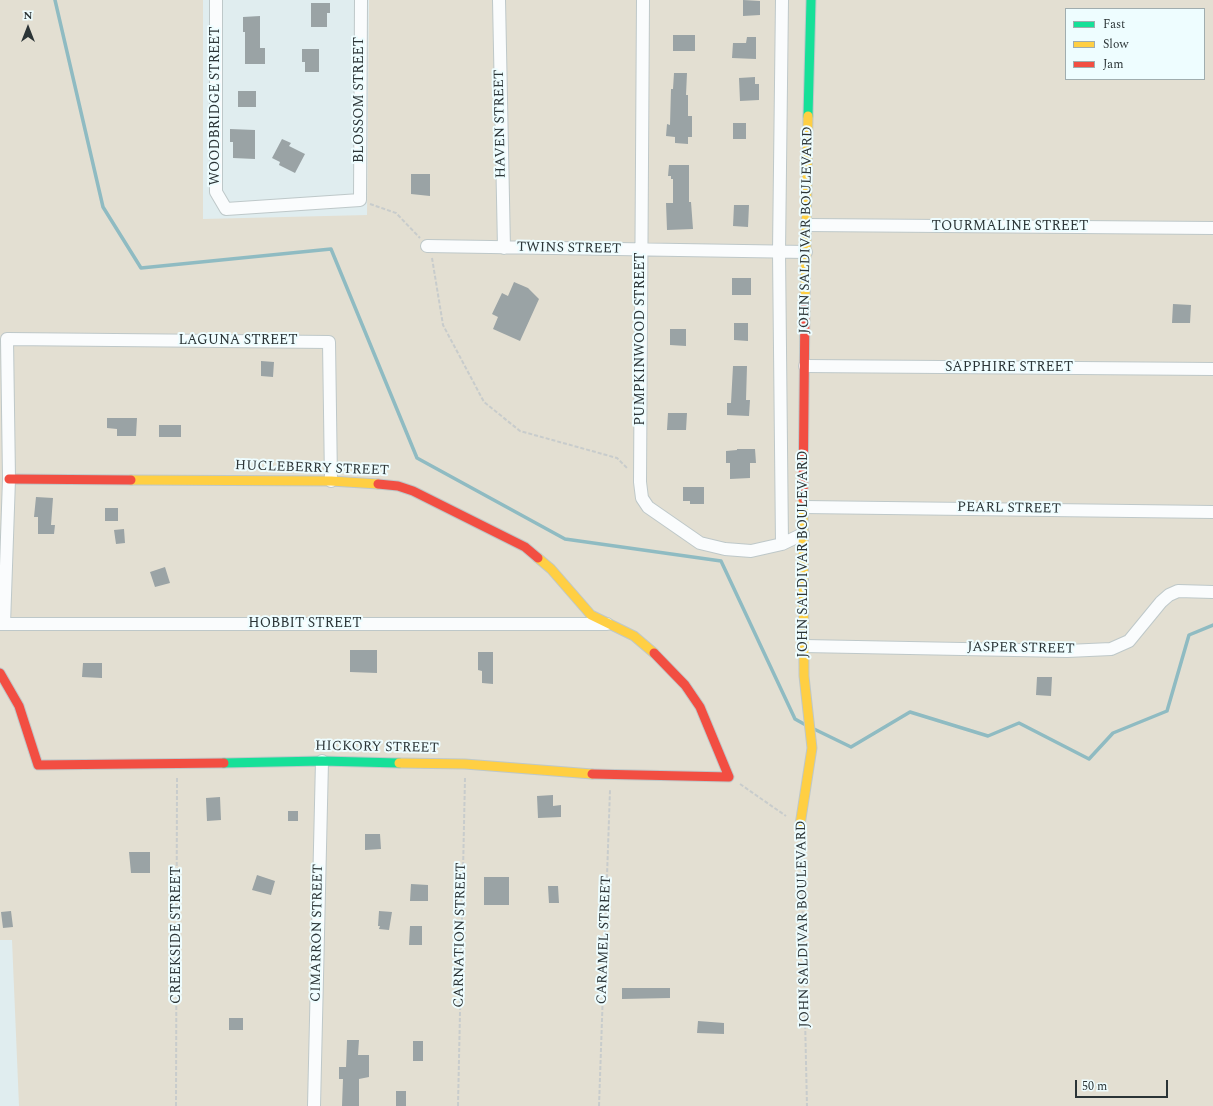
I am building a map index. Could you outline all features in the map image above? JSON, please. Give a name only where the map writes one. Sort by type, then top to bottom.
[{"type":"street","name":"WOODBRIDGE STREET","points":[[216,0],[216,192],[226,209],[360,200]]},
{"type":"street","name":"BLOSSOM STREET","points":[[360,200],[361,0]]},
{"type":"street","name":"HAVEN STREET","points":[[499,0],[504,248]]},
{"type":"street","name":"PUMPKINWOOD STREET","points":[[643,0],[640,482],[642,498],[648,507],[700,543],[725,549],[751,551],[782,544],[803,534]]},
{"type":"street","name":"JOHN SALDIVAR BOULEVARD","points":[[782,0],[779,252],[782,544]]},
{"type":"street","name":"JOHN SALDIVAR BOULEVARD","points":[[800,826],[812,748],[804,676],[803,534],[806,225],[811,0]]},
{"type":"street","name":"TOURMALINE STREET","points":[[806,225],[1213,228]]},
{"type":"street","name":"TWINS STREET","points":[[427,246],[806,252]]},
{"type":"street","name":"LAGUNA STREET","points":[[9,479],[8,339],[329,342],[331,481]]},
{"type":"street","name":"SAPPHIRE STREET","points":[[805,366],[1213,369]]},
{"type":"street","name":"HUCLEBERRY STREET","points":[[9,479],[331,481],[398,486],[413,491],[525,548],[551,569],[591,615],[634,636],[663,661],[685,685],[703,714],[729,777]]},
{"type":"street","points":[[2,624],[9,479]]},
{"type":"street","name":"PEARL STREET","points":[[804,507],[1213,512]]},
{"type":"street","name":"JASPER STREET","points":[[804,646],[1066,651],[1111,649],[1129,641],[1161,602],[1169,595],[1178,591],[1213,592]]},
{"type":"street","name":"HOBBIT STREET","points":[[2,624],[611,624]]},
{"type":"street","name":"HICKORY STREET","points":[[0,673],[11,687],[21,708],[28,727],[38,765],[322,761],[465,764],[611,775],[729,777]]},
{"type":"street","name":"CIMARRON STREET","points":[[314,1106],[322,761]]},
{"type":"path","points":[[360,200],[396,213],[431,250],[443,325],[484,402],[520,432],[617,458],[640,482]]},
{"type":"path","name":"CREEKSIDE STREET","points":[[176,1106],[178,764]]},
{"type":"path","name":"CARNATION STREET","points":[[458,1106],[465,764]]},
{"type":"path","name":"CARAMEL STREET","points":[[599,1106],[611,775]]},
{"type":"path","points":[[729,777],[800,826]]},
{"type":"path","name":"JOHN SALDIVAR BOULEVARD","points":[[800,826],[807,1106]]},
{"type":"shaded area","points":[[0,0],[203,0],[203,219],[367,215],[369,0],[1213,0],[1213,1106],[19,1106],[12,940],[0,940]]},
{"type":"building","points":[[743,0],[760,1],[760,15],[743,16]]},
{"type":"building","points":[[311,3],[330,3],[330,13],[327,13],[327,27],[311,27]]},
{"type":"building","points":[[260,16],[260,48],[265,48],[265,64],[245,64],[245,32],[243,32],[243,17]]},
{"type":"building","points":[[673,35],[695,35],[695,51],[673,51]]},
{"type":"building","points":[[747,37],[756,37],[756,59],[732,58],[733,43],[746,43]]},
{"type":"building","points":[[302,49],[319,49],[319,72],[305,72],[305,62],[302,62]]},
{"type":"building","points":[[674,73],[687,73],[686,95],[688,95],[688,116],[692,116],[692,137],[688,137],[688,144],[675,143],[675,137],[666,136],[667,124],[670,125],[671,89],[673,89]]},
{"type":"building","points":[[755,77],[755,84],[759,84],[759,100],[740,101],[739,78]]},
{"type":"building","points":[[238,91],[256,91],[256,107],[238,107]]},
{"type":"building","points":[[733,123],[746,123],[746,139],[733,139]]},
{"type":"building","points":[[230,129],[255,130],[255,159],[233,158],[233,142],[230,142]]},
{"type":"building","points":[[282,139],[291,143],[289,146],[305,154],[295,173],[279,165],[280,162],[272,158]]},
{"type":"building","points":[[669,165],[689,165],[689,202],[691,202],[693,229],[667,230],[666,203],[673,203],[673,179],[671,179],[671,176],[668,176]]},
{"type":"building","points":[[411,174],[430,174],[430,196],[411,194]]},
{"type":"building","points":[[734,205],[749,205],[748,227],[733,226]]},
{"type":"building","points":[[732,278],[751,278],[751,295],[732,295]]},
{"type":"building","points":[[514,282],[528,288],[539,299],[520,341],[493,329],[498,317],[492,314],[502,293],[508,296]]},
{"type":"building","points":[[1173,304],[1191,305],[1190,323],[1172,323]]},
{"type":"building","points":[[734,323],[748,323],[748,341],[734,340]]},
{"type":"building","points":[[670,329],[686,329],[686,346],[670,345]]},
{"type":"building","points":[[261,361],[274,362],[273,377],[261,376]]},
{"type":"building","points":[[733,366],[747,366],[746,400],[750,400],[749,416],[727,415],[727,403],[731,403]]},
{"type":"building","points":[[668,413],[687,413],[686,430],[667,430]]},
{"type":"building","points":[[107,418],[137,418],[136,436],[117,436],[117,429],[107,428]]},
{"type":"building","points":[[159,425],[181,425],[181,437],[159,437]]},
{"type":"building","points":[[737,449],[755,449],[756,463],[750,463],[750,478],[730,479],[730,463],[726,463],[726,451]]},
{"type":"building","points":[[683,487],[704,487],[704,504],[690,504],[690,501],[683,501]]},
{"type":"building","points":[[36,497],[53,498],[51,525],[55,525],[54,534],[38,534],[38,517],[34,517]]},
{"type":"building","points":[[105,508],[118,508],[118,521],[105,521]]},
{"type":"building","points":[[124,529],[125,543],[116,544],[114,530]]},
{"type":"building","points":[[165,567],[170,583],[155,587],[150,572]]},
{"type":"building","points":[[350,650],[377,650],[377,673],[350,672]]},
{"type":"building","points":[[478,652],[493,652],[493,684],[482,683],[482,671],[478,670]]},
{"type":"building","points":[[83,663],[102,663],[102,678],[82,677]]},
{"type":"building","points":[[1037,677],[1052,677],[1051,696],[1036,695]]},
{"type":"building","points":[[553,795],[553,806],[561,805],[561,817],[538,818],[537,796]]},
{"type":"building","points":[[220,797],[221,820],[207,821],[206,798]]},
{"type":"building","points":[[288,811],[298,811],[298,821],[288,821]]},
{"type":"building","points":[[365,834],[380,834],[381,849],[365,850]]},
{"type":"building","points":[[129,852],[150,852],[150,873],[131,873]]},
{"type":"building","points":[[257,875],[275,881],[271,895],[252,890]]},
{"type":"building","points":[[484,877],[509,877],[509,905],[484,905]]},
{"type":"building","points":[[411,884],[428,885],[428,901],[410,901]]},
{"type":"building","points":[[548,886],[558,886],[559,903],[549,903]]},
{"type":"building","points":[[11,911],[13,927],[3,928],[1,912]]},
{"type":"building","points":[[379,911],[392,912],[389,930],[379,929]]},
{"type":"building","points":[[410,926],[422,926],[422,945],[409,945]]},
{"type":"building","points":[[622,988],[670,988],[670,998],[622,999]]},
{"type":"building","points":[[229,1018],[243,1018],[243,1030],[229,1030]]},
{"type":"building","points":[[698,1021],[724,1023],[724,1034],[697,1033]]},
{"type":"building","points":[[347,1040],[359,1040],[358,1055],[369,1055],[369,1077],[359,1079],[359,1106],[342,1106],[343,1079],[339,1079],[339,1067],[346,1067]]},
{"type":"building","points":[[413,1041],[423,1041],[423,1061],[413,1061]]},
{"type":"building","points":[[396,1091],[406,1091],[406,1106],[396,1106]]},
{"type":"waterway","points":[[55,0],[103,207],[141,268],[331,249],[417,458],[565,539],[721,561],[795,719],[804,724]]},
{"type":"waterway","points":[[814,729],[851,747],[910,712],[988,736],[1019,723],[1089,759],[1113,733],[1167,711],[1189,635],[1213,625]]},
{"type":"traffic: fast","points":[[808,116],[811,0]]},
{"type":"traffic: fast","points":[[224,763],[322,761],[399,763]]},
{"type":"traffic: slow","points":[[805,303],[808,116]]},
{"type":"traffic: slow","points":[[131,480],[331,481],[378,484]]},
{"type":"traffic: slow","points":[[800,825],[812,748],[804,676],[803,499]]},
{"type":"traffic: slow","points":[[538,558],[551,569],[591,615],[634,636],[654,653]]},
{"type":"traffic: slow","points":[[399,763],[465,764],[592,774]]},
{"type":"traffic: jam","points":[[803,499],[805,303]]},
{"type":"traffic: jam","points":[[9,479],[131,480]]},
{"type":"traffic: jam","points":[[378,484],[398,486],[413,491],[525,547],[538,558]]},
{"type":"traffic: jam","points":[[592,774],[729,777],[700,707],[685,685],[654,653]]},
{"type":"traffic: jam","points":[[0,673],[19,706],[38,765],[224,763]]}]
